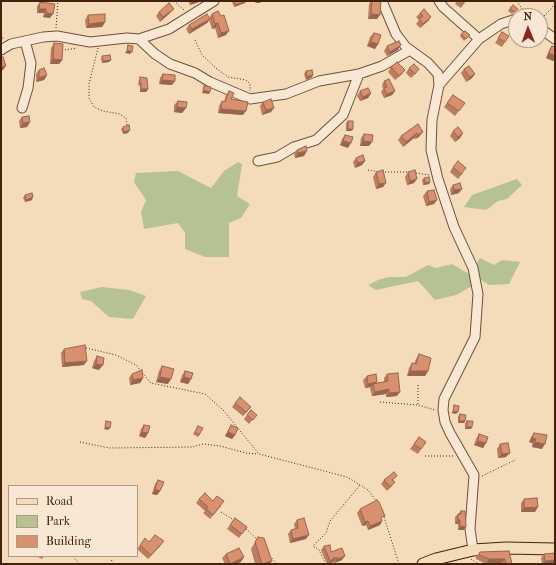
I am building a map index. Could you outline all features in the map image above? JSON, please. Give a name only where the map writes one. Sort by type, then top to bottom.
[{"type":"main road","points":[[423,564],[436,558],[473,550],[506,548],[555,549]]},
{"type":"street","points":[[1,50],[11,44],[54,36],[99,42],[126,38],[139,39],[169,29],[214,1]]},
{"type":"street","points":[[382,1],[396,34],[410,50],[428,63],[438,74],[439,85],[432,120],[431,150],[437,176],[454,227],[473,268],[478,294],[475,337],[444,399],[443,410],[445,422],[462,456],[472,470],[474,480],[470,529],[473,550]]},
{"type":"street","points":[[440,1],[442,7],[478,39]]},
{"type":"street","points":[[439,85],[478,39],[501,24],[508,22]]},
{"type":"street","points":[[139,39],[155,54],[170,64],[195,73],[210,82],[250,98],[286,94],[319,81],[359,74],[382,66],[410,50]]},
{"type":"street","points":[[22,108],[28,88],[31,63],[25,41]]},
{"type":"street","points":[[258,161],[277,156],[294,147],[316,140],[343,115],[359,74]]},
{"type":"path","points":[[54,36],[58,1]]},
{"type":"path","points":[[174,1],[191,15]]},
{"type":"path","points":[[548,12],[555,3]]},
{"type":"path","points":[[195,40],[202,55],[216,68],[228,77],[246,80],[250,84],[250,98]]},
{"type":"path","points":[[99,42],[89,84],[89,98],[94,107],[103,111],[120,114],[126,118],[127,125]]},
{"type":"path","points":[[368,170],[437,176]]},
{"type":"path","points":[[84,348],[116,356],[136,365],[151,383],[205,394],[223,410],[259,454]]},
{"type":"path","points":[[418,385],[418,405]]},
{"type":"path","points":[[380,402],[418,405],[430,409],[443,410]]},
{"type":"path","points":[[80,442],[110,448],[192,447],[209,445],[259,454],[347,477],[368,490],[380,506]]},
{"type":"path","points":[[425,456],[462,456]]},
{"type":"path","points":[[474,480],[515,460]]},
{"type":"path","points":[[326,564],[319,550],[313,546],[326,533],[330,521],[361,485]]},
{"type":"path","points":[[221,512],[239,523]]},
{"type":"path","points":[[382,513],[399,564]]},
{"type":"path","points":[[244,527],[258,540]]},
{"type":"path","points":[[270,555],[277,564]]},
{"type":"path","points":[[111,564],[112,559]]},
{"type":"green space","points":[[238,162],[242,164],[237,196],[250,204],[241,218],[229,223],[229,257],[205,257],[185,249],[185,233],[178,223],[144,229],[141,212],[146,200],[134,182],[136,173],[178,171],[211,188],[224,171]]},
{"type":"green space","points":[[517,179],[522,185],[507,199],[498,201],[486,210],[464,207],[472,195]]},
{"type":"green space","points":[[480,258],[494,265],[502,260],[520,262],[509,284],[489,285],[478,278],[476,265]]},
{"type":"green space","points":[[452,264],[469,274],[469,272],[473,277],[474,285],[456,295],[435,300],[418,281],[376,290],[368,285],[389,277],[406,277],[428,265],[436,268]]},
{"type":"green space","points":[[102,287],[129,290],[146,296],[133,319],[109,317],[91,301],[82,299],[80,292]]},
{"type":"building","points":[[234,1],[246,1],[236,5]]},
{"type":"building","points":[[372,1],[381,1],[380,15],[371,14]]},
{"type":"building","points":[[40,2],[55,4],[53,14],[46,13],[46,9],[39,9]]},
{"type":"building","points":[[169,3],[174,9],[163,17],[159,12]]},
{"type":"building","points":[[513,5],[517,8],[510,8]]},
{"type":"building","points":[[424,9],[431,17],[423,24],[419,19],[423,16],[420,13]]},
{"type":"building","points":[[218,11],[221,16],[224,15],[229,31],[221,33],[218,23],[215,24],[212,14]]},
{"type":"building","points":[[105,14],[105,22],[89,24],[88,15]]},
{"type":"building","points":[[207,14],[210,19],[192,29],[189,25]]},
{"type":"building","points":[[465,31],[470,35],[466,39],[461,34]]},
{"type":"building","points":[[502,32],[508,35],[505,42],[498,38]]},
{"type":"building","points":[[374,33],[381,35],[378,44],[371,42]]},
{"type":"building","points":[[399,41],[401,45],[390,52],[387,46]]},
{"type":"building","points":[[54,43],[63,44],[62,60],[53,59]]},
{"type":"building","points":[[128,45],[133,46],[132,52],[127,50]]},
{"type":"building","points":[[552,46],[555,47],[555,56],[549,53]]},
{"type":"building","points":[[110,55],[111,60],[103,61],[102,56]]},
{"type":"building","points":[[3,57],[6,66],[1,67],[1,58]]},
{"type":"building","points":[[397,62],[405,70],[399,76],[391,67]]},
{"type":"building","points":[[414,64],[419,69],[415,74],[409,68]]},
{"type":"building","points":[[469,66],[475,74],[470,77],[464,69]]},
{"type":"building","points":[[44,68],[47,75],[39,78],[39,70]]},
{"type":"building","points":[[312,70],[313,75],[307,77],[306,71]]},
{"type":"building","points":[[163,74],[175,75],[175,81],[162,80]]},
{"type":"building","points":[[140,77],[147,78],[148,89],[141,89]]},
{"type":"building","points":[[389,79],[395,91],[387,94],[384,88],[387,87],[384,81]]},
{"type":"building","points":[[204,86],[211,87],[210,92],[203,90]]},
{"type":"building","points":[[368,88],[371,93],[363,97],[360,91]]},
{"type":"building","points":[[229,91],[234,93],[231,99],[248,102],[246,111],[221,109],[222,101],[225,102]]},
{"type":"building","points":[[453,95],[465,103],[459,111],[447,103]]},
{"type":"building","points":[[271,99],[274,108],[266,110],[263,102]]},
{"type":"building","points":[[178,101],[187,102],[186,108],[177,107]]},
{"type":"building","points":[[29,116],[30,122],[23,123],[22,117]]},
{"type":"building","points":[[348,121],[353,121],[353,129],[348,129]]},
{"type":"building","points":[[418,124],[423,132],[418,135],[417,133],[406,142],[401,136]]},
{"type":"building","points":[[129,125],[130,130],[124,132],[123,127]]},
{"type":"building","points":[[458,127],[463,133],[458,137],[453,131]]},
{"type":"building","points":[[364,134],[373,135],[372,142],[363,141]]},
{"type":"building","points":[[345,135],[353,137],[351,143],[343,141]]},
{"type":"building","points":[[306,146],[307,151],[298,153],[297,150]]},
{"type":"building","points":[[363,155],[365,161],[358,163],[356,158]]},
{"type":"building","points":[[458,161],[466,168],[461,174],[453,167]]},
{"type":"building","points":[[383,170],[386,183],[379,184],[376,172]]},
{"type":"building","points":[[415,170],[417,179],[410,181],[408,172]]},
{"type":"building","points":[[429,177],[430,182],[425,183],[424,178]]},
{"type":"building","points":[[460,183],[462,189],[454,190],[453,185]]},
{"type":"building","points":[[434,190],[437,200],[429,202],[427,191]]},
{"type":"building","points":[[32,193],[33,197],[26,200],[25,195]]},
{"type":"building","points":[[85,345],[87,361],[65,363],[64,349]]},
{"type":"building","points":[[419,354],[431,358],[428,371],[410,371],[412,363],[416,364]]},
{"type":"building","points":[[97,356],[104,358],[103,365],[96,364]]},
{"type":"building","points":[[162,366],[174,369],[171,379],[160,377]]},
{"type":"building","points":[[142,370],[143,378],[133,380],[132,374]]},
{"type":"building","points":[[185,371],[193,373],[191,379],[184,377]]},
{"type":"building","points":[[398,373],[400,392],[389,393],[389,389],[375,392],[373,384],[388,381],[387,374]]},
{"type":"building","points":[[376,374],[377,382],[368,384],[367,376]]},
{"type":"building","points":[[240,397],[251,407],[246,412],[235,403]]},
{"type":"building","points":[[454,405],[459,406],[458,412],[453,411]]},
{"type":"building","points":[[251,410],[257,415],[253,420],[247,415]]},
{"type":"building","points":[[460,414],[466,415],[465,421],[459,421]]},
{"type":"building","points":[[106,421],[111,422],[110,428],[105,427]]},
{"type":"building","points":[[467,421],[473,421],[472,427],[467,427]]},
{"type":"building","points":[[144,425],[150,426],[148,433],[142,432]]},
{"type":"building","points":[[231,425],[238,428],[235,435],[228,432]]},
{"type":"building","points":[[198,426],[203,428],[199,435],[195,432]]},
{"type":"building","points":[[534,433],[547,435],[545,444],[535,442],[536,439],[532,438]]},
{"type":"building","points":[[479,434],[488,437],[486,443],[478,441]]},
{"type":"building","points":[[419,437],[426,442],[421,449],[414,444]]},
{"type":"building","points":[[508,443],[510,453],[502,454],[500,444]]},
{"type":"building","points":[[394,472],[397,476],[392,480],[395,482],[390,487],[384,480]]},
{"type":"building","points":[[158,480],[164,482],[160,491],[155,489]]},
{"type":"building","points":[[205,493],[213,501],[217,496],[224,501],[213,515],[206,509],[208,507],[199,499]]},
{"type":"building","points":[[537,498],[538,507],[524,508],[524,499]]},
{"type":"building","points":[[377,500],[385,516],[381,517],[382,521],[370,526],[368,521],[365,522],[360,509]]},
{"type":"building","points":[[461,511],[465,511],[466,527],[460,526],[460,520],[458,520],[458,514],[461,514]]},
{"type":"building","points":[[235,518],[247,527],[242,534],[230,525]]},
{"type":"building","points":[[304,518],[309,535],[293,539],[291,530],[298,528],[297,520]]},
{"type":"building","points":[[155,535],[164,541],[151,555],[140,545],[145,538],[149,542]]},
{"type":"building","points":[[258,537],[264,538],[272,561],[262,564],[255,542]]},
{"type":"building","points":[[330,545],[331,552],[342,548],[345,556],[337,559],[336,557],[330,561],[324,546]]},
{"type":"building","points":[[239,548],[244,557],[230,564],[226,554]]},
{"type":"building","points":[[509,551],[512,564],[506,564],[505,559],[489,559],[479,555],[480,552]]},
{"type":"building","points":[[555,553],[555,560],[545,561],[544,554]]}]
